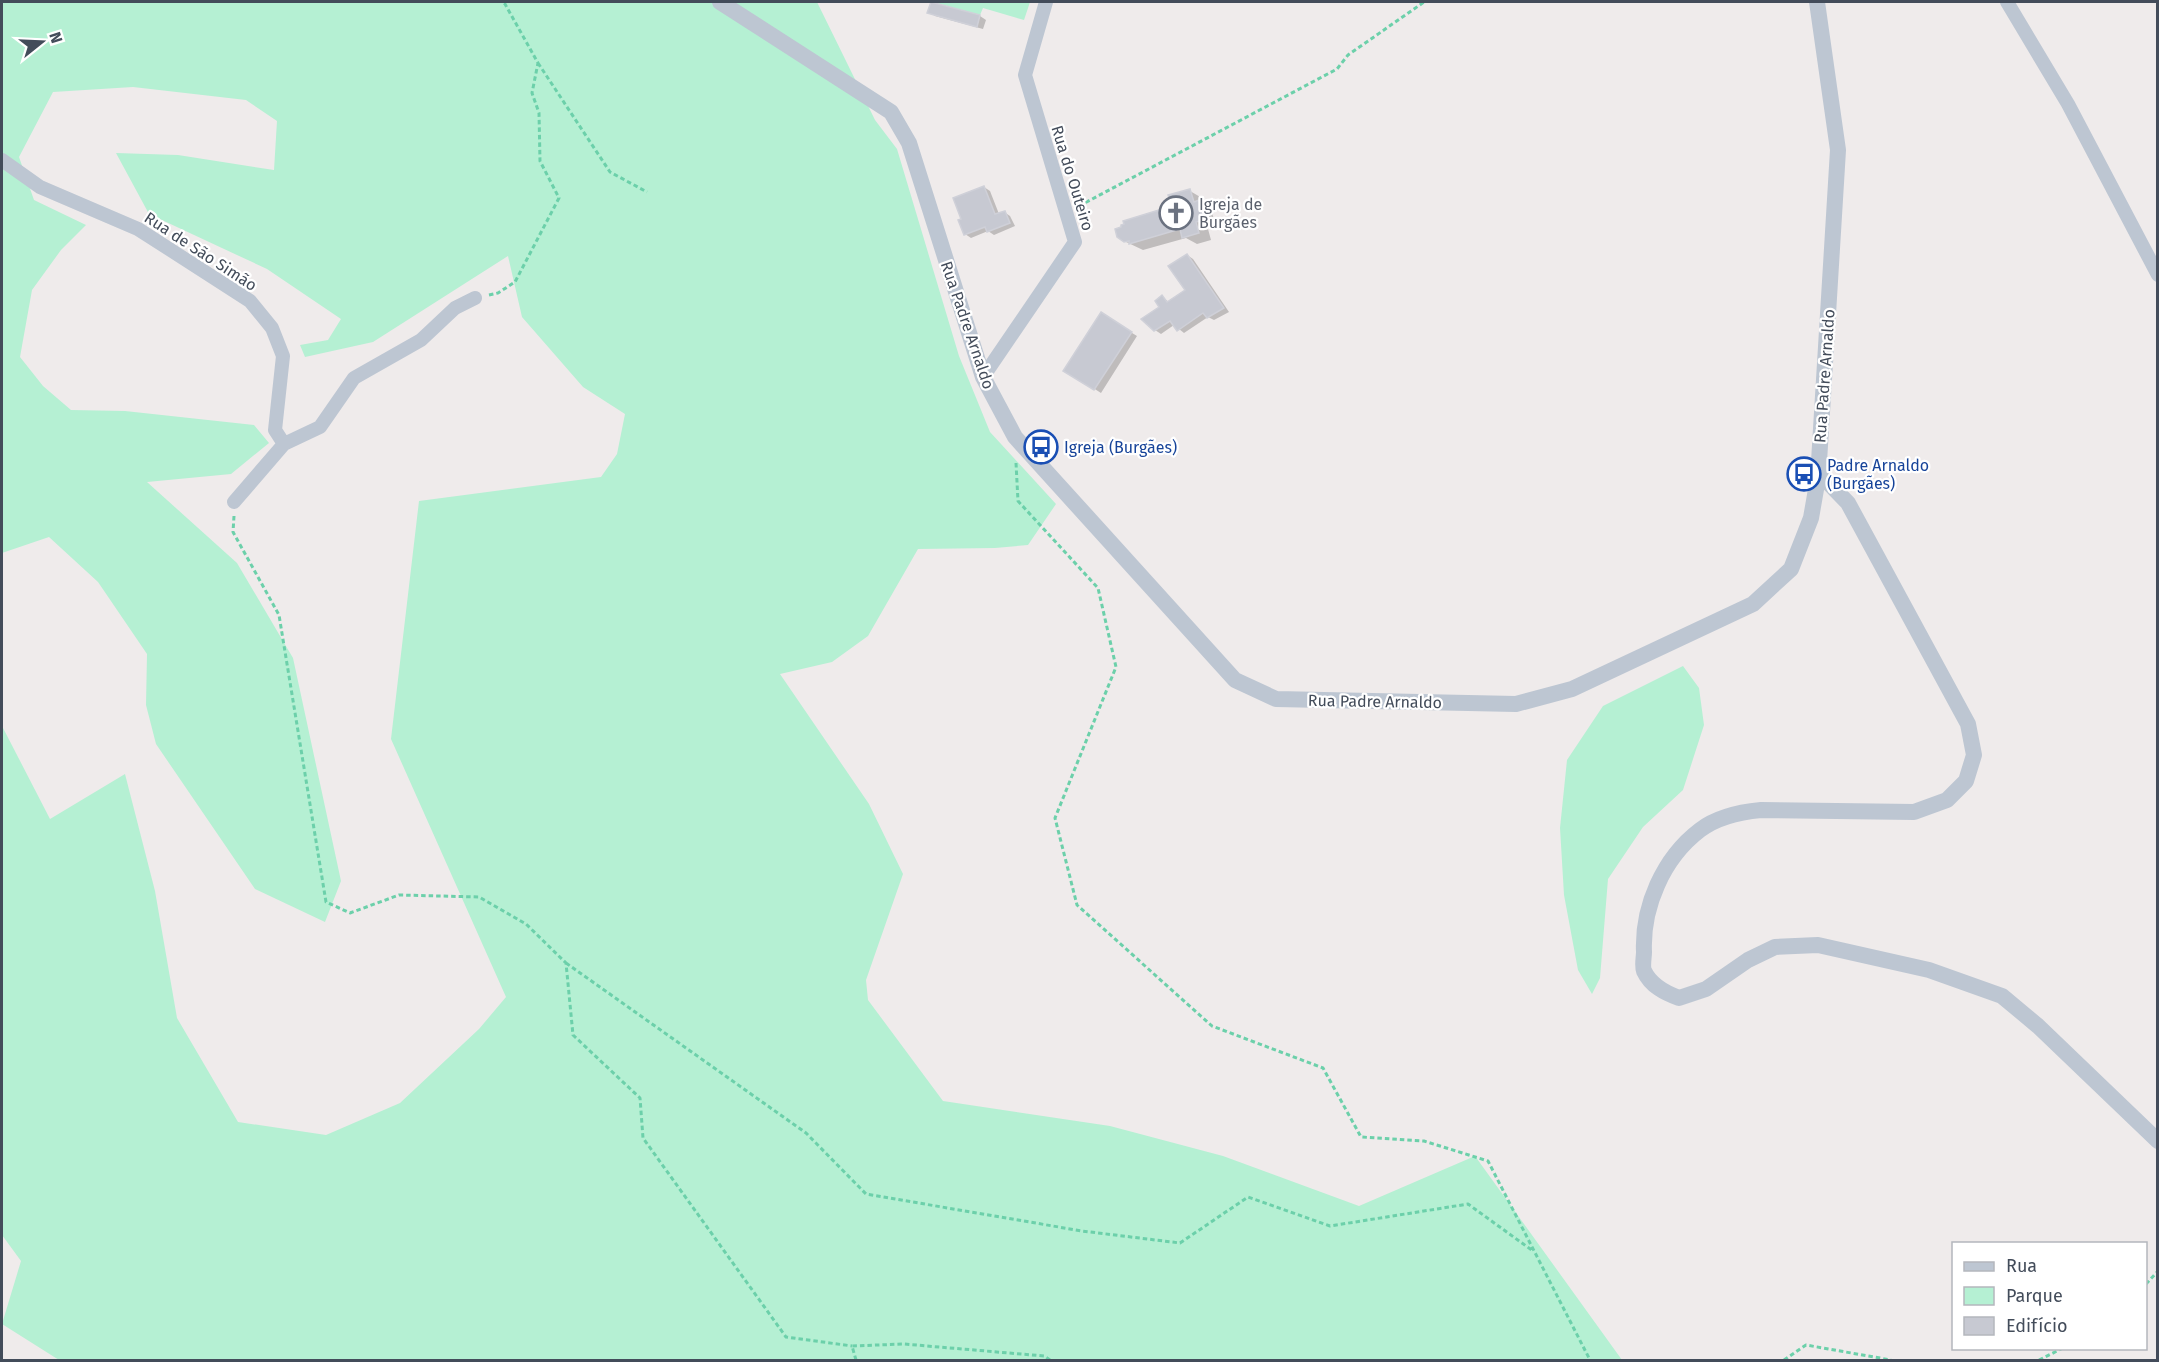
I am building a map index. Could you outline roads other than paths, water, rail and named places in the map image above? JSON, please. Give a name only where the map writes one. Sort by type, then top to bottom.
[{"type":"street","name":"Rua Padre Arnaldo","points":[[720,2],[891,112],[909,143],[983,377],[1015,437],[1235,680],[1276,699],[1516,704],[1572,689],[1753,603],[1791,569],[1811,518],[1818,472],[1838,150],[1817,2]]},
{"type":"street","name":"Rua do Outeiro","points":[[983,377],[1075,242],[1025,75],[1046,2]]},
{"type":"street","points":[[2007,2],[2068,104],[2157,275]]},
{"type":"street","name":"Rua de São Simão","points":[[2,160],[40,187],[138,229],[250,301],[272,328],[283,356],[275,430],[284,444]]},
{"type":"street","points":[[234,502],[284,444],[320,427],[354,378],[421,340],[455,308],[475,298]]},
{"type":"street","points":[[1818,472],[1848,503],[1968,724],[1974,755],[1966,781],[1947,800],[1914,812],[1761,810],[1737,813],[1701,829],[1672,858],[1653,892],[1643,940],[1644,970],[1660,991],[1679,998],[1706,989],[1748,960],[1775,947],[1818,945],[1929,970],[2001,996],[2038,1026],[2157,1141]]},
{"type":"place","name":"Igreja de Burgães","points":[[1176,213]]},
{"type":"place","name":"Igreja (Burgães)","points":[[1041,447]]},
{"type":"place","name":"Padre Arnaldo (Burgães)","points":[[1804,474]]}]
